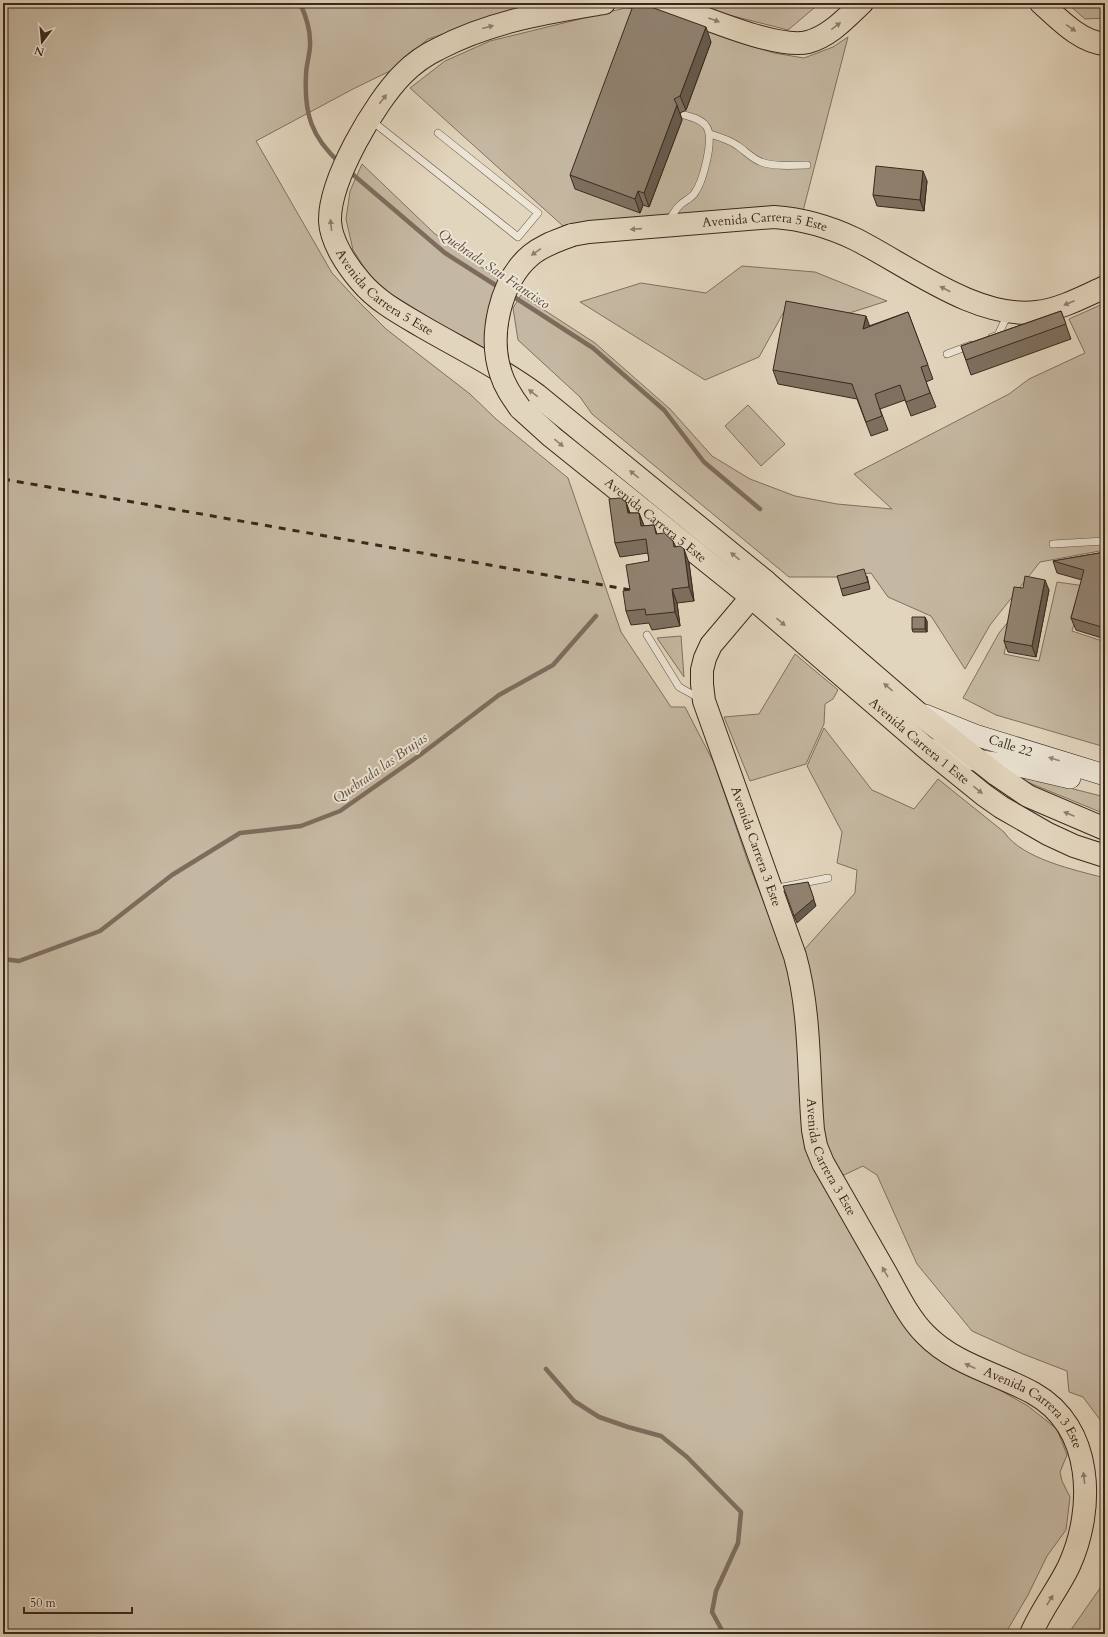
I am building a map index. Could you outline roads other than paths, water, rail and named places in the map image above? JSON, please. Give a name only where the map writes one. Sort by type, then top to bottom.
[{"type":"main road","name":"Avenida Carrera 5 Este","points":[[604,3],[530,16],[481,29],[425,56],[402,75],[379,103],[369,119],[345,166],[331,210],[332,231],[338,247],[353,272],[370,292],[390,308],[529,390],[758,589]]},
{"type":"main road","points":[[664,3],[754,35],[790,43],[807,42],[819,37],[840,24],[862,3]]},
{"type":"main road","points":[[1041,3],[1083,37],[1093,42],[1105,44]]},
{"type":"main road","name":"Avenida Carrera 5 Este","points":[[758,589],[552,437],[520,408],[506,388],[500,372],[497,333],[502,298],[516,272],[531,255],[541,248],[572,236],[589,232],[666,227],[774,216],[807,220],[854,239],[947,290],[997,310],[1026,313],[1048,310],[1105,287]]},
{"type":"main road","name":"Avenida Carrera 3 Este","points":[[758,589],[720,634],[705,658],[702,684],[704,701],[801,976],[808,1039],[813,1130],[816,1146],[823,1163],[903,1304],[925,1334],[961,1362],[1034,1393],[1058,1412],[1074,1434],[1085,1480],[1085,1512],[1082,1530],[1067,1570],[1031,1634]]},
{"type":"main road","name":"Avenida Carrera 1 Este","points":[[758,589],[918,712],[979,761],[1028,796],[1105,829]]},
{"type":"main road","name":"Avenida Carrera 1 Este","points":[[758,589],[926,748],[984,795],[1006,811],[1048,834],[1074,846],[1105,856]]},
{"type":"street","name":"Calle 22","points":[[918,712],[982,737],[1105,775]]},
{"type":"street","name":"Calle 22","points":[[926,748],[956,757],[1023,766],[1105,788]]},
{"type":"lane","points":[[666,227],[679,206],[693,195],[700,181],[708,149],[710,134],[706,126],[701,121],[684,115]]},
{"type":"lane","points":[[369,119],[518,237],[538,213],[438,133]]},
{"type":"lane","points":[[710,134],[721,137],[738,146],[753,158],[763,163],[779,166],[807,165]]},
{"type":"lane","points":[[947,354],[998,335],[1010,312]]},
{"type":"lane","points":[[1053,544],[1105,541]]},
{"type":"lane","points":[[647,635],[679,687],[704,701]]},
{"type":"lane","points":[[771,890],[828,878]]},
{"type":"waterway","name":"Quebrada San Francisco","points":[[300,3],[307,22],[310,37],[310,49],[306,71],[306,101],[308,113],[311,124],[322,144],[340,163]]},
{"type":"waterway","name":"Quebrada San Francisco","points":[[350,172],[445,253],[500,288]]},
{"type":"waterway","name":"Quebrada San Francisco","points":[[511,295],[593,348],[664,410],[704,462],[760,509]]},
{"type":"waterway","name":"Quebrada las Brujas","points":[[3,959],[19,961],[100,931],[172,875],[240,833],[301,826],[340,811],[420,755],[499,695],[553,665],[596,616]]},
{"type":"waterway","points":[[546,1369],[574,1401],[599,1417],[661,1436],[687,1457],[741,1512],[738,1543],[716,1591],[712,1612],[724,1634]]},
{"type":"railway","points":[[3,479],[631,590]]}]
